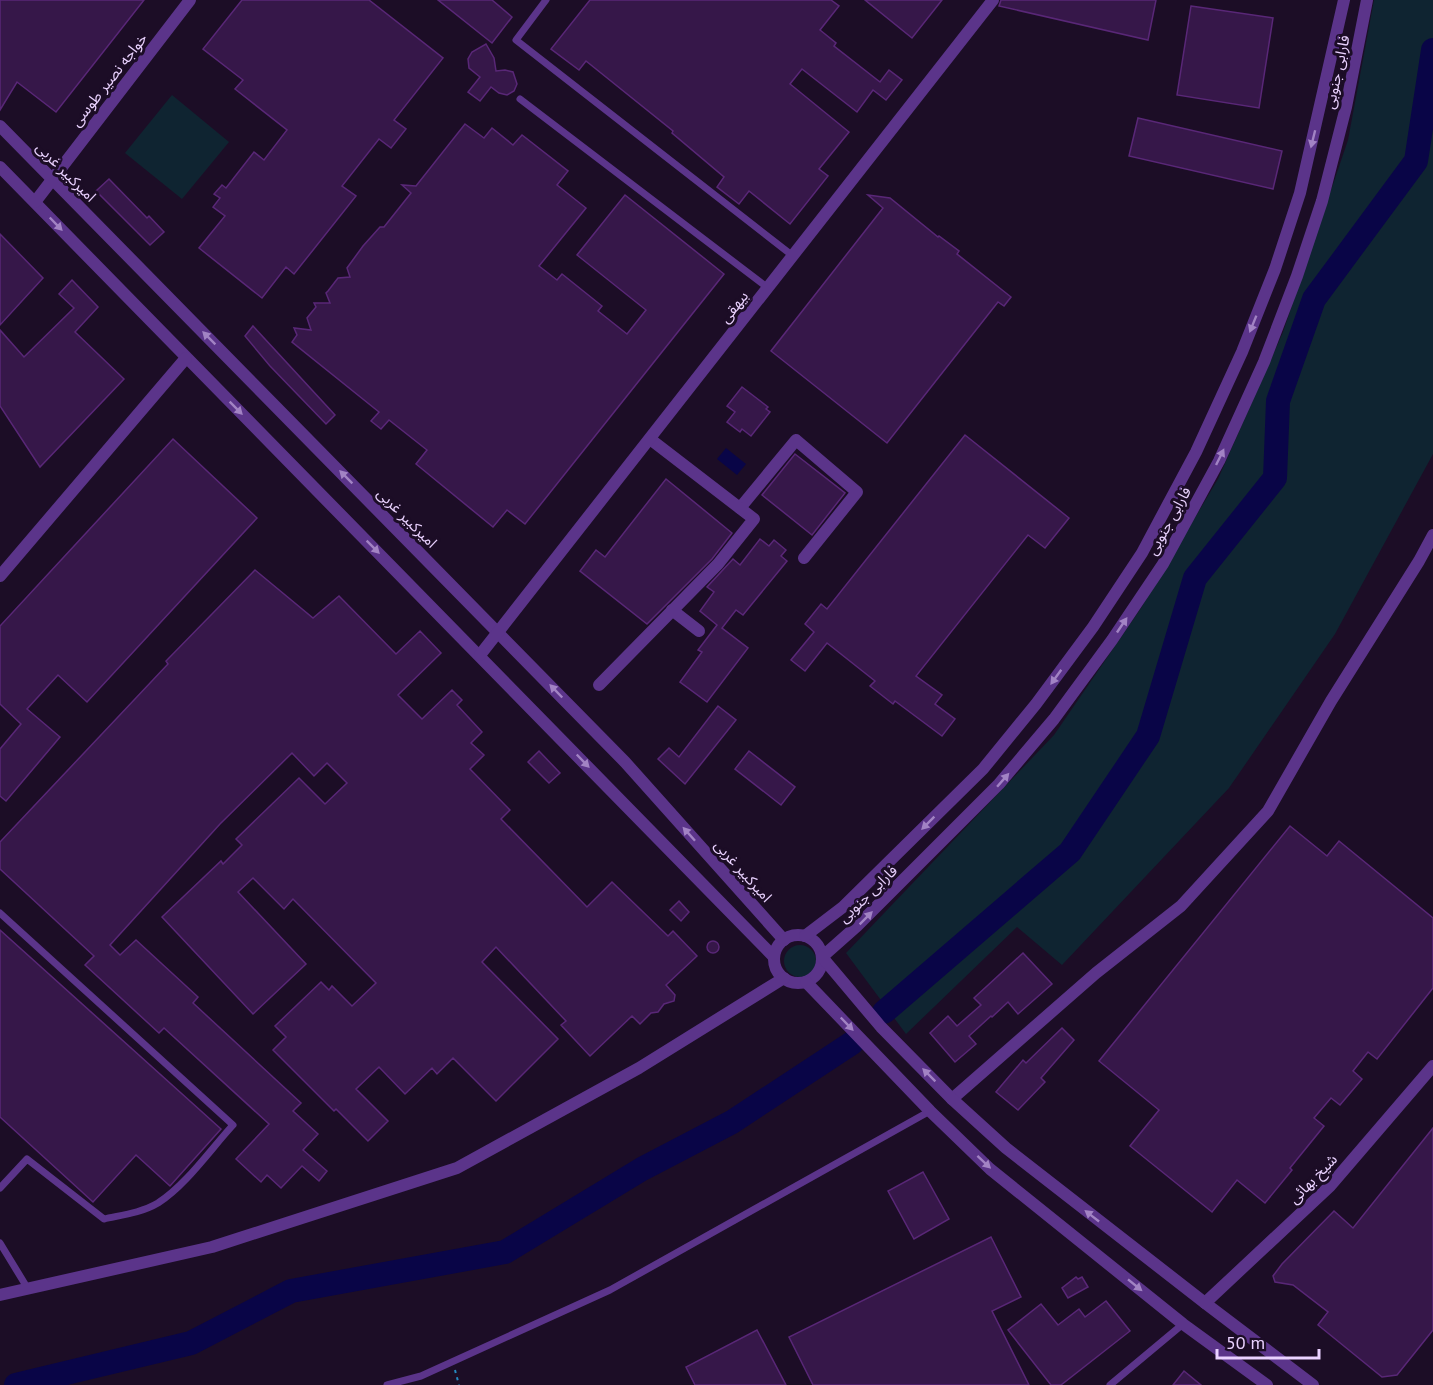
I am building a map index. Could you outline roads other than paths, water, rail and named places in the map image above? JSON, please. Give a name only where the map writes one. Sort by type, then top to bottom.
[{"type":"street","name":"خواجه نصیر طوسی","points":[[35,202],[190,0]]},
{"type":"street","name":"بیهقی","points":[[480,655],[993,0]]},
{"type":"street","name":"فارابی جنوبی","points":[[805,936],[843,907],[983,769],[1036,704],[1093,627],[1142,552],[1196,452],[1242,352],[1275,269],[1300,194],[1344,0]]},
{"type":"street","name":"فارابی جنوبی","points":[[822,957],[857,926],[999,784],[1054,719],[1163,564],[1219,461],[1264,362],[1297,276],[1322,201],[1346,107],[1367,0]]},
{"type":"street","name":"امیرکبیر غربی","points":[[0,126],[626,762],[784,940]]},
{"type":"street","points":[[0,167],[774,957],[778,972],[784,978],[798,983],[806,982],[818,972],[822,957]]},
{"type":"street","points":[[0,576],[186,358]]},
{"type":"street","points":[[599,685],[718,564],[754,519],[650,439]]},
{"type":"street","points":[[740,508],[796,440],[857,492],[804,558]]},
{"type":"street","points":[[952,1099],[1096,973],[1181,906],[1268,811],[1331,701],[1433,536]]},
{"type":"street","points":[[672,610],[699,631]]},
{"type":"street","points":[[774,957],[776,950],[784,940],[791,936],[805,936],[816,944],[822,957],[881,1027],[952,1099],[1006,1148],[1205,1304],[1313,1385]]},
{"type":"street","points":[[0,1295],[212,1247],[457,1168],[639,1068],[784,978]]},
{"type":"street","points":[[806,982],[930,1111],[990,1168],[1183,1324],[1267,1385]]},
{"type":"street","name":"شیخ بهائی","points":[[1205,1304],[1330,1186],[1433,1066]]},
{"type":"lane","points":[[546,0],[516,40],[794,256]]},
{"type":"lane","points":[[520,99],[768,288]]},
{"type":"lane","points":[[0,913],[233,1125],[177,1186],[157,1203],[133,1214],[104,1219],[27,1159],[0,1188]]},
{"type":"lane","points":[[387,1385],[421,1376],[610,1290],[930,1111]]},
{"type":"lane","points":[[0,1243],[28,1289]]},
{"type":"lane","points":[[1110,1385],[1183,1324]]},
{"type":"waterway","points":[[884,1012],[1070,852],[1148,736],[1195,578],[1275,478],[1278,401],[1314,299],[1416,161],[1433,50]]},
{"type":"waterway","points":[[16,1385],[191,1343],[291,1291],[505,1252],[642,1169],[732,1122],[852,1043]]}]
